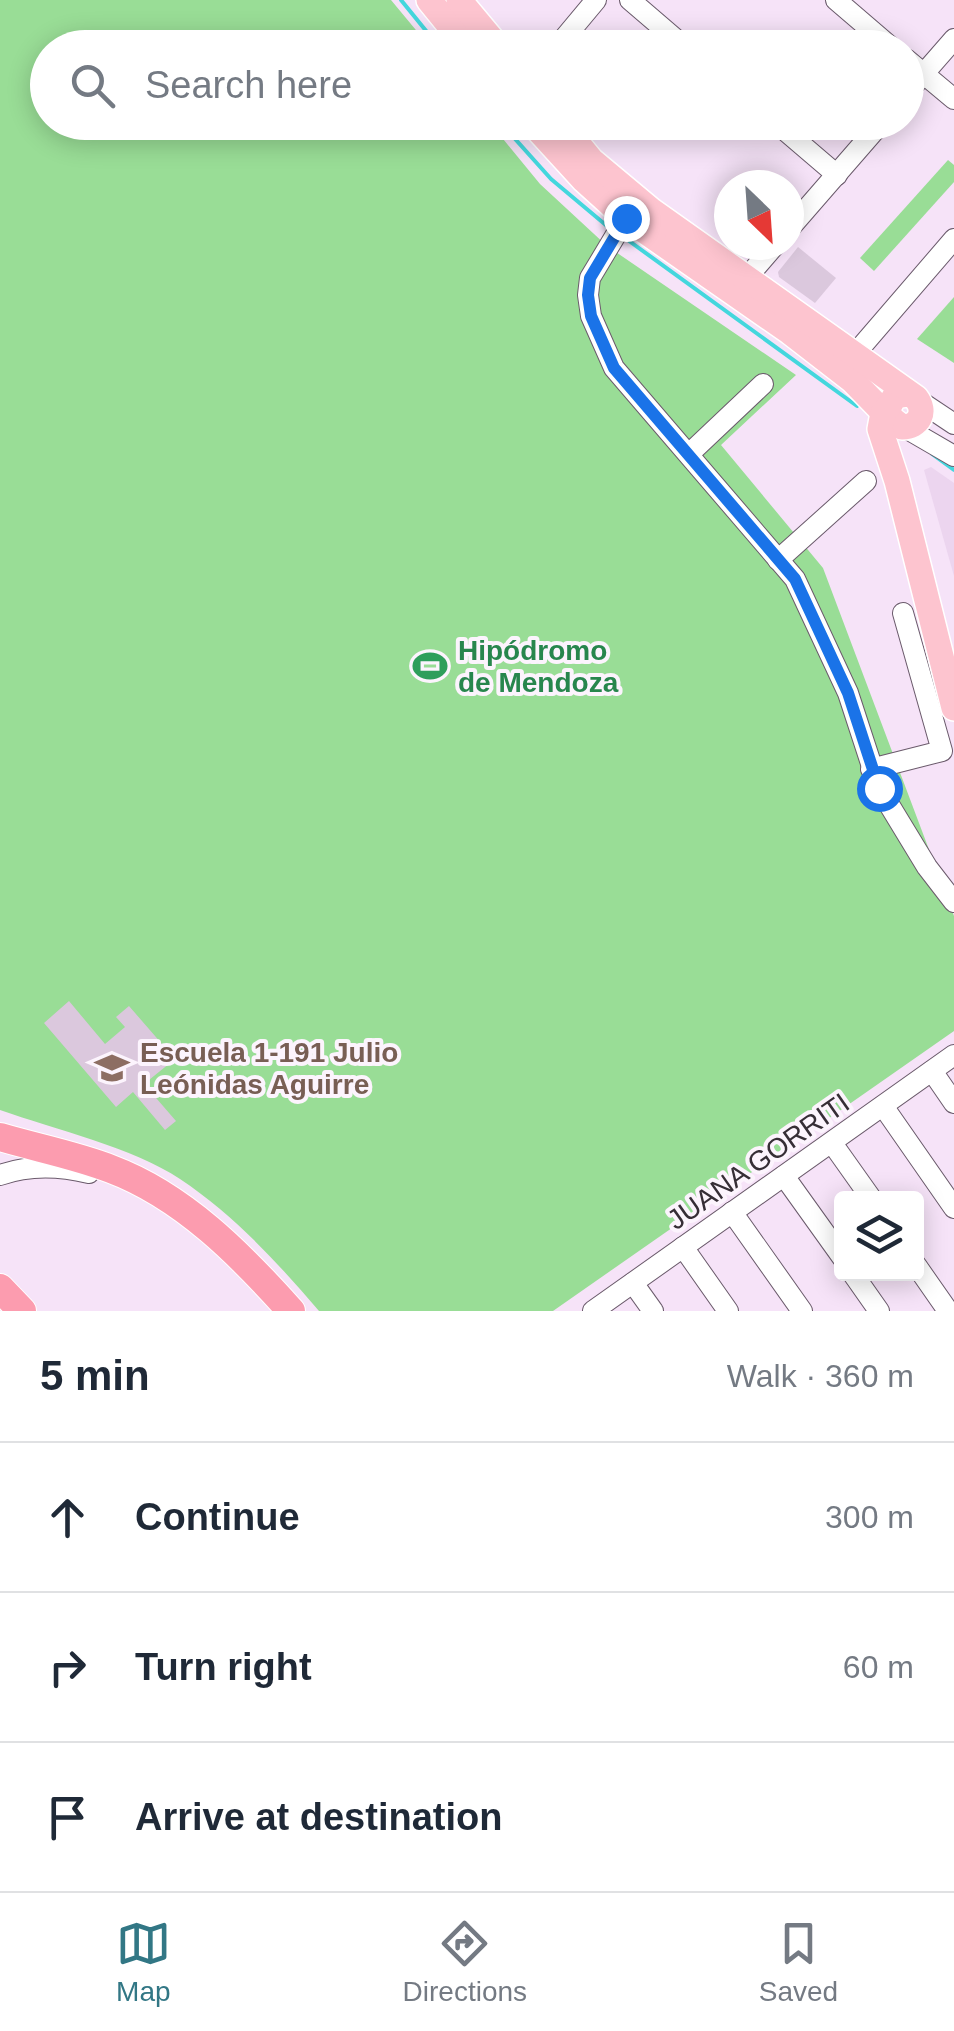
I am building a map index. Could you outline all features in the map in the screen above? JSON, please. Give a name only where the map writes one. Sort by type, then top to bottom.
[{"type":"highway","points":[[0,1137],[112,1169],[154,1190],[229,1247],[291,1311]]},
{"type":"highway","points":[[0,1288],[22,1311]]},
{"type":"main road","points":[[429,0],[453,30]]},
{"type":"main road","points":[[459,0],[484,30]]},
{"type":"main road","points":[[547,140],[626,218],[856,354],[903,414],[897,481]]},
{"type":"main road","points":[[577,140],[618,184],[852,380],[903,414]]},
{"type":"main road","points":[[903,414],[880,428],[954,708]]},
{"type":"street","points":[[571,30],[596,0]]},
{"type":"street","points":[[630,0],[665,30]]},
{"type":"street","points":[[836,0],[871,30]]},
{"type":"street","points":[[954,40],[924,74],[954,99]]},
{"type":"street","points":[[796,140],[837,175]]},
{"type":"street","points":[[804,213],[867,140]]},
{"type":"street","points":[[626,218],[590,278],[588,295],[591,316],[614,368],[795,579],[848,693],[871,770],[927,867],[954,902]]},
{"type":"street","points":[[856,354],[954,239]]},
{"type":"street","points":[[741,284],[763,260]]},
{"type":"street","points":[[689,454],[762,384]]},
{"type":"street","points":[[903,414],[954,424]]},
{"type":"street","points":[[903,414],[953,453]]},
{"type":"street","points":[[778,560],[866,481]]},
{"type":"street","points":[[871,770],[942,752],[904,613]]},
{"type":"street","name":"JUANA GORRITI","points":[[593,1311],[954,1055]]},
{"type":"street","points":[[932,1071],[954,1103]]},
{"type":"street","points":[[882,1106],[954,1208]]},
{"type":"street","points":[[832,1142],[865,1191]]},
{"type":"street","points":[[0,1176],[14,1170],[73,1169],[154,1190]]},
{"type":"street","points":[[784,1176],[834,1247]]},
{"type":"street","points":[[732,1212],[802,1311]]},
{"type":"street","points":[[683,1248],[728,1311]]},
{"type":"street","points":[[924,1276],[948,1311]]},
{"type":"street","points":[[858,1281],[879,1311]]},
{"type":"street","points":[[633,1283],[653,1311]]},
{"type":"shaded area","points":[[931,467],[954,483],[954,576],[924,470]]},
{"type":"green space","name":"Hipódromo de Mendoza","points":[[0,0],[391,0],[416,30],[30,30],[30,140],[504,140],[540,184],[607,246],[796,375],[721,445],[823,568],[954,916],[954,1031],[553,1311],[319,1311],[254,1240],[180,1179],[117,1149],[0,1110]]},
{"type":"green space","points":[[948,160],[954,165],[954,182],[874,271],[860,258]]},
{"type":"green space","points":[[954,297],[954,363],[917,339]]},
{"type":"building","points":[[804,252],[836,278],[815,303],[779,277],[778,272],[788,260],[804,260]]},
{"type":"building","name":"Escuela 1-191 Julio Leónidas Aguirre","points":[[69,1001],[105,1044],[125,1027],[116,1017],[129,1006],[175,1059],[144,1084],[176,1121],[165,1130],[133,1092],[116,1107],[44,1023]]},
{"type":"waterway","points":[[401,0],[425,30]]},
{"type":"waterway","points":[[516,140],[551,179],[607,226]]},
{"type":"waterway","points":[[625,238],[857,406]]},
{"type":"waterway","points":[[932,454],[954,470]]},
{"type":"place","name":"Hipódromo de Mendoza","points":[[430,666]]},
{"type":"place","name":"Escuela 1-191 Julio Leónidas Aguirre","points":[[112,1068]]},
{"type":"route","points":[[626,218],[590,278],[588,295],[591,316],[614,368],[795,579],[848,693],[879,788]]}]
